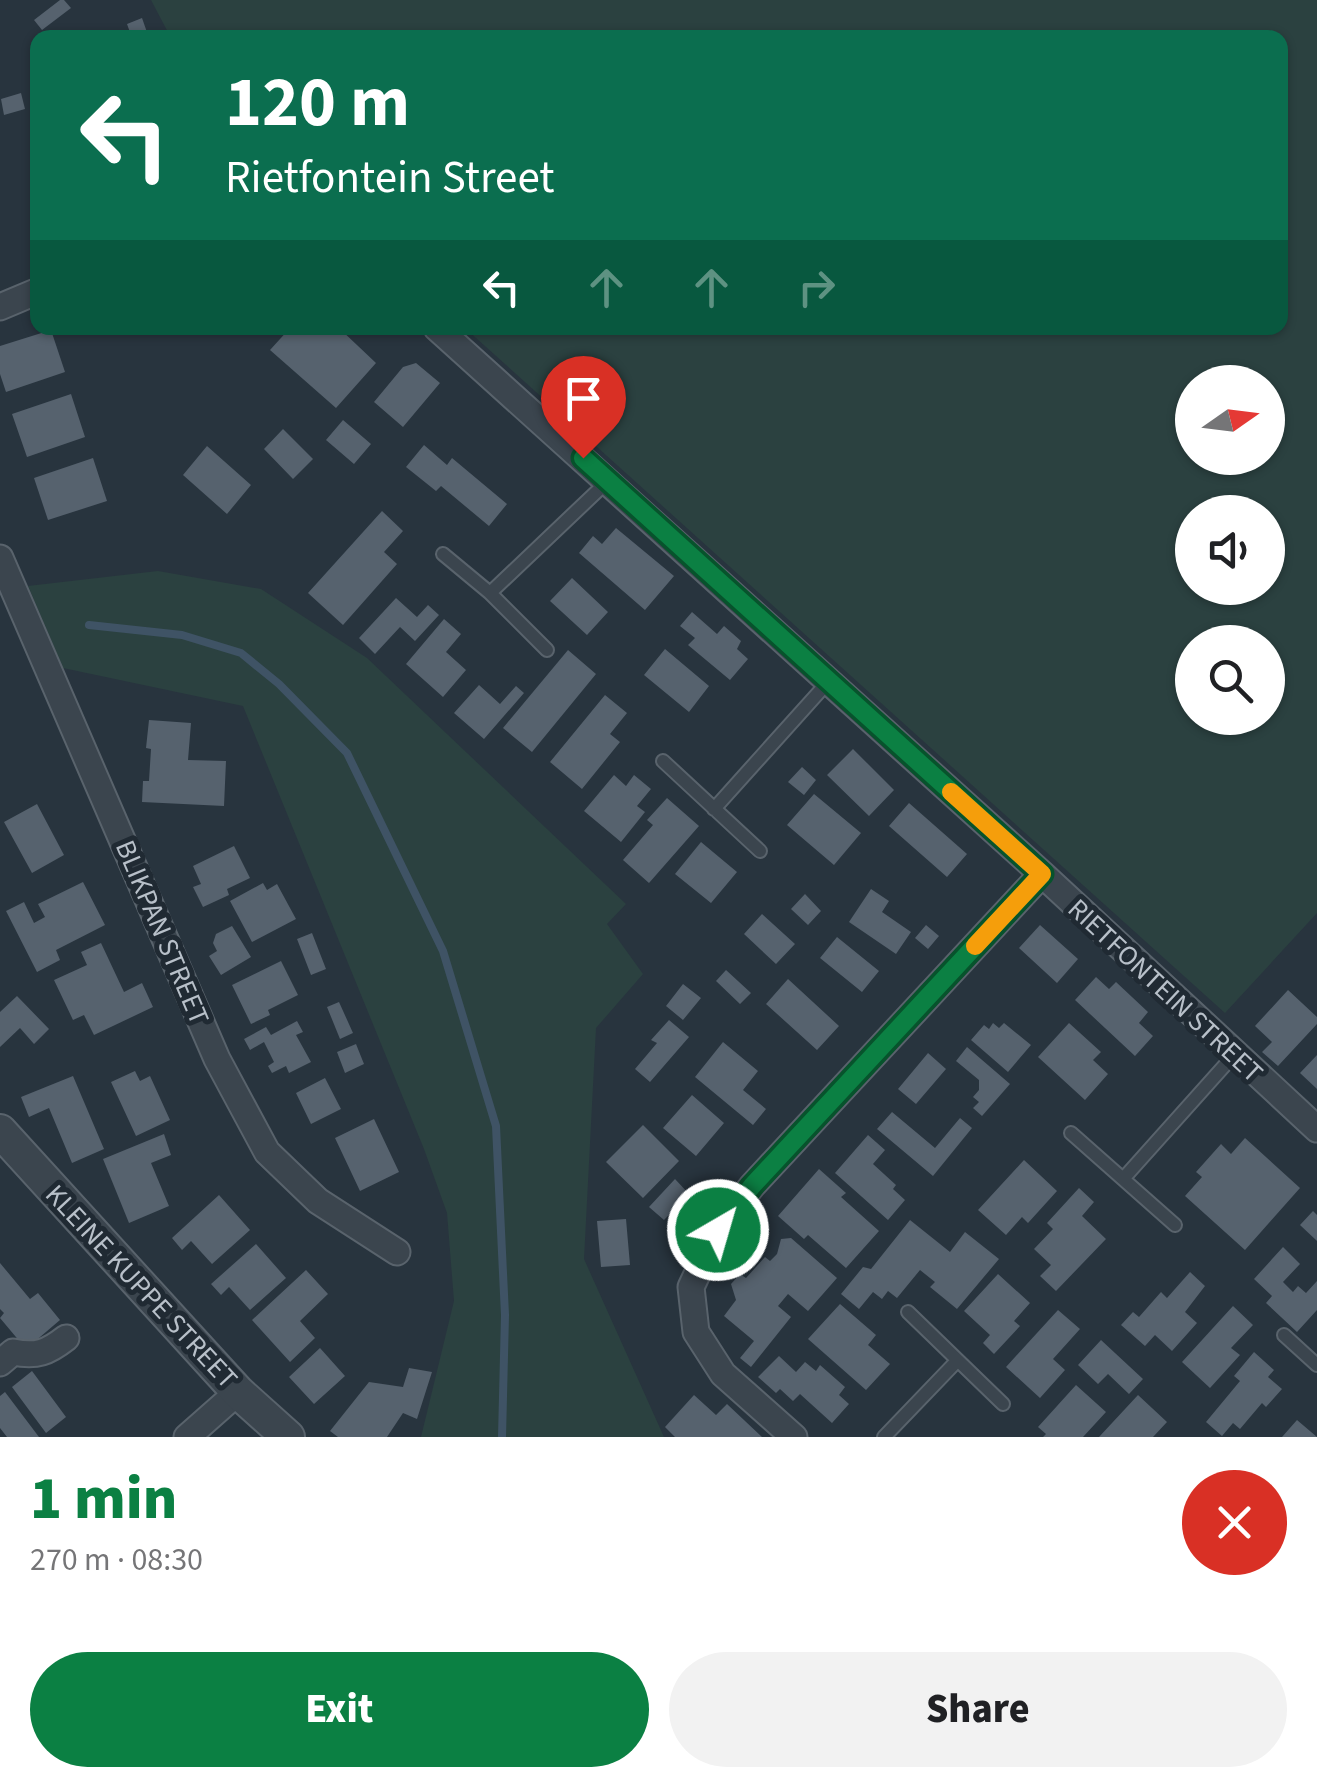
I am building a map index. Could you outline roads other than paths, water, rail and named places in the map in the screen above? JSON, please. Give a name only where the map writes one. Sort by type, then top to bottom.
[{"type":"street","points":[[0,307],[30,294]]},
{"type":"street","name":"RIETFONTEIN STREET","points":[[445,335],[1042,874],[1317,1130]]},
{"type":"street","name":"BLIKPAN STREET","points":[[0,558],[217,1059],[267,1152],[318,1201],[397,1252]]},
{"type":"street","points":[[794,1437],[723,1374],[696,1332],[692,1286],[718,1230],[752,1186],[1042,874]]},
{"type":"street","name":"KLEINE KUPPE STREET","points":[[0,1131],[238,1392],[288,1437]]},
{"type":"street","points":[[0,1363],[13,1352],[47,1352],[66,1338]]},
{"type":"street","points":[[186,1437],[238,1392]]},
{"type":"lane","points":[[490,593],[608,480]]},
{"type":"lane","points":[[442,554],[490,593],[547,650]]},
{"type":"lane","points":[[714,809],[829,681]]},
{"type":"lane","points":[[663,761],[760,851]]},
{"type":"lane","points":[[1122,1179],[1234,1054]]},
{"type":"lane","points":[[1070,1134],[1175,1225]]},
{"type":"lane","points":[[908,1312],[1003,1404]]},
{"type":"lane","points":[[1284,1335],[1317,1365]]},
{"type":"lane","points":[[884,1437],[956,1362]]},
{"type":"waterway","points":[[89,625],[182,635],[241,653],[279,684],[347,753],[443,951],[496,1126],[505,1315],[502,1437]]}]
